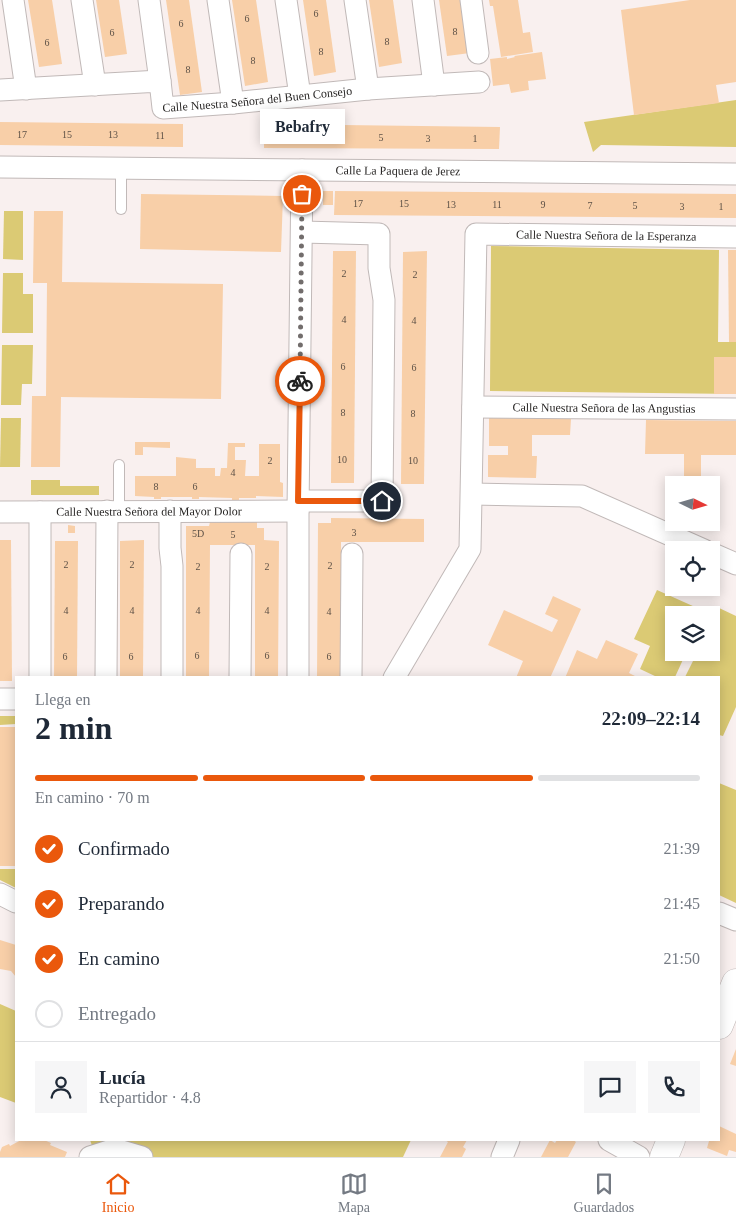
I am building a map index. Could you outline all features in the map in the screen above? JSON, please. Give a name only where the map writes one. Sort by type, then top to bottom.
[{"type":"street","points":[[14,0],[26,89]]},
{"type":"street","points":[[82,0],[94,85]]},
{"type":"street","points":[[149,0],[160,81]]},
{"type":"street","points":[[218,0],[233,103]]},
{"type":"street","points":[[286,0],[300,96]]},
{"type":"street","points":[[355,0],[368,89]]},
{"type":"street","points":[[423,0],[434,85]]},
{"type":"street","points":[[471,0],[478,53]]},
{"type":"street","name":"Calle Nuestra Señora del Buen Consejo","points":[[0,90],[160,81],[163,108],[368,89],[479,82]]},
{"type":"street","name":"Calle La Paquera de Jerez","points":[[0,167],[736,174]]},
{"type":"street","points":[[298,676],[302,170]]},
{"type":"street","name":"Calle Nuestra Señora del Mayor Dolor","points":[[0,512],[170,511],[382,501],[384,300],[379,268],[380,234],[302,232]]},
{"type":"street","name":"Calle Nuestra Señora de la Esperanza","points":[[473,407],[476,234],[736,237]]},
{"type":"street","points":[[395,676],[470,550],[473,407]]},
{"type":"street","name":"Calle Nuestra Señora de las Angustias","points":[[473,407],[736,409]]},
{"type":"street","points":[[472,494],[582,496],[684,541]]},
{"type":"street","points":[[106,676],[113,511]]},
{"type":"street","points":[[170,511],[172,676]]},
{"type":"street","points":[[40,512],[40,676]]},
{"type":"street","points":[[240,554],[240,676]]},
{"type":"street","points":[[351,676],[352,554]]},
{"type":"street","points":[[720,557],[736,564]]},
{"type":"street","points":[[0,699],[15,699]]},
{"type":"street","points":[[0,894],[15,902]]},
{"type":"street","points":[[720,913],[736,920]]},
{"type":"street","points":[[502,1157],[509,1141]]},
{"type":"street","points":[[612,1141],[639,1157]]},
{"type":"street","points":[[664,1157],[671,1141]]},
{"type":"street","points":[[90,1157],[115,1149],[142,1157]]},
{"type":"lane","points":[[121,168],[121,209]]},
{"type":"lane","points":[[113,511],[119,465]]},
{"type":"shaded area","points":[[736,100],[736,147],[601,145],[593,152],[584,122]]},
{"type":"shaded area","points":[[4,211],[23,211],[23,260],[3,259]]},
{"type":"shaded area","points":[[491,246],[719,250],[718,342],[736,342],[736,394],[490,391]]},
{"type":"shaded area","points":[[3,273],[23,273],[23,294],[33,294],[33,333],[2,333]]},
{"type":"shaded area","points":[[2,345],[33,345],[32,384],[22,384],[21,405],[1,405]]},
{"type":"shaded area","points":[[1,418],[21,418],[20,467],[0,467]]},
{"type":"shaded area","points":[[31,480],[60,480],[60,486],[99,486],[99,495],[31,495]]},
{"type":"shaded area","points":[[657,590],[665,594],[665,596],[670,596],[693,606],[665,606],[665,661],[682,661],[675,676],[655,676],[640,669],[650,646],[634,639]]},
{"type":"shaded area","points":[[720,608],[736,616],[736,707],[723,736],[720,735],[720,676],[686,676],[693,661],[720,661]]},
{"type":"shaded area","points":[[0,716],[15,716],[15,724],[0,725]]},
{"type":"shaded area","points":[[720,783],[736,790],[736,903],[720,895]]},
{"type":"shaded area","points":[[0,869],[15,869],[15,888],[0,880]]},
{"type":"shaded area","points":[[0,1004],[15,1011],[15,1103],[0,1097]]},
{"type":"shaded area","points":[[90,1141],[411,1141],[403,1157],[96,1157]]},
{"type":"building","points":[[28,0],[52,0],[62,64],[39,67]]},
{"type":"building","points":[[96,0],[119,0],[127,54],[105,57]]},
{"type":"building","points":[[166,0],[189,0],[202,92],[180,95]]},
{"type":"building","points":[[232,0],[256,0],[268,82],[245,86]]},
{"type":"building","points":[[303,0],[326,0],[336,72],[314,76]]},
{"type":"building","points":[[369,0],[393,0],[402,63],[379,67]]},
{"type":"building","points":[[439,0],[463,0],[470,53],[447,56]]},
{"type":"building","points":[[489,0],[518,0],[523,33],[530,32],[533,52],[501,57],[493,6],[490,6]]},
{"type":"building","points":[[690,0],[736,0],[736,82],[716,85],[719,103],[634,115],[621,10]]},
{"type":"building","points":[[542,52],[546,79],[528,81],[529,90],[511,93],[509,84],[493,86],[490,59],[507,57],[507,59],[514,56]]},
{"type":"building","points":[[0,122],[183,124],[183,147],[0,145]]},
{"type":"building","points":[[264,124],[500,127],[499,149],[264,148]]},
{"type":"building","points":[[323,191],[333,191],[333,205],[323,205]]},
{"type":"building","points":[[335,191],[736,194],[736,218],[334,215]]},
{"type":"building","points":[[141,194],[283,196],[281,252],[140,249]]},
{"type":"building","points":[[34,211],[63,211],[62,282],[223,284],[221,399],[61,397],[60,467],[31,467],[32,396],[46,396],[47,283],[33,283]]},
{"type":"building","points":[[728,250],[736,250],[736,342],[729,342]]},
{"type":"building","points":[[333,251],[356,251],[354,483],[331,483]]},
{"type":"building","points":[[427,251],[424,484],[401,484],[403,252]]},
{"type":"building","points":[[714,357],[736,357],[736,394],[714,394]]},
{"type":"building","points":[[489,418],[571,419],[570,435],[532,435],[532,456],[537,456],[536,478],[488,477],[488,455],[508,455],[508,446],[489,446]]},
{"type":"building","points":[[646,420],[736,421],[736,455],[701,455],[701,476],[684,476],[684,454],[645,454]]},
{"type":"building","points":[[135,442],[170,442],[170,448],[143,447],[143,455],[135,455]]},
{"type":"building","points":[[228,443],[245,443],[245,447],[235,447],[235,460],[246,460],[245,476],[259,476],[259,444],[280,444],[280,482],[283,483],[283,497],[256,496],[256,498],[232,500],[232,498],[199,497],[199,499],[192,499],[192,497],[161,497],[161,499],[154,499],[154,497],[135,496],[135,476],[176,476],[176,457],[196,459],[196,468],[215,468],[215,476],[220,476],[221,468],[227,468]]},
{"type":"building","points":[[331,518],[424,519],[424,542],[341,542],[341,676],[317,676],[318,523],[331,523]]},
{"type":"building","points":[[210,522],[257,522],[257,528],[264,528],[264,540],[279,541],[278,676],[255,676],[255,545],[210,545],[209,676],[186,676],[186,526],[209,526]]},
{"type":"building","points":[[68,525],[75,526],[75,533],[68,533]]},
{"type":"building","points":[[0,540],[11,540],[12,681],[0,681]]},
{"type":"building","points":[[144,540],[143,676],[120,676],[120,541]]},
{"type":"building","points":[[55,541],[78,541],[77,676],[54,676]]},
{"type":"building","points":[[553,596],[581,609],[551,676],[517,676],[523,661],[488,645],[504,610],[552,632],[558,620],[545,614]]},
{"type":"building","points":[[606,640],[638,654],[629,673],[635,676],[566,676],[577,650],[597,659]]},
{"type":"building","points":[[0,727],[15,727],[15,866],[0,866]]},
{"type":"building","points":[[0,940],[15,945],[15,976],[11,971],[0,969]]},
{"type":"building","points":[[736,1049],[736,1066],[730,1064]]},
{"type":"building","points":[[720,1126],[736,1134],[736,1152],[729,1150],[727,1156],[707,1148],[709,1141],[720,1141]]},
{"type":"building","points":[[19,1141],[46,1141],[51,1143],[50,1145],[67,1152],[65,1157],[0,1157],[2,1147],[9,1144],[10,1146]]},
{"type":"building","points":[[446,1141],[466,1141],[463,1147],[466,1149],[462,1157],[440,1157],[448,1142]]},
{"type":"building","points":[[549,1141],[555,1143],[556,1141],[576,1142],[568,1157],[541,1157]]},
{"type":"way so far","points":[[300,381],[302,194]]},
{"type":"place","name":"Bebafry","points":[[302,194]]},
{"type":"route","points":[[300,381],[298,501],[382,501]]}]
